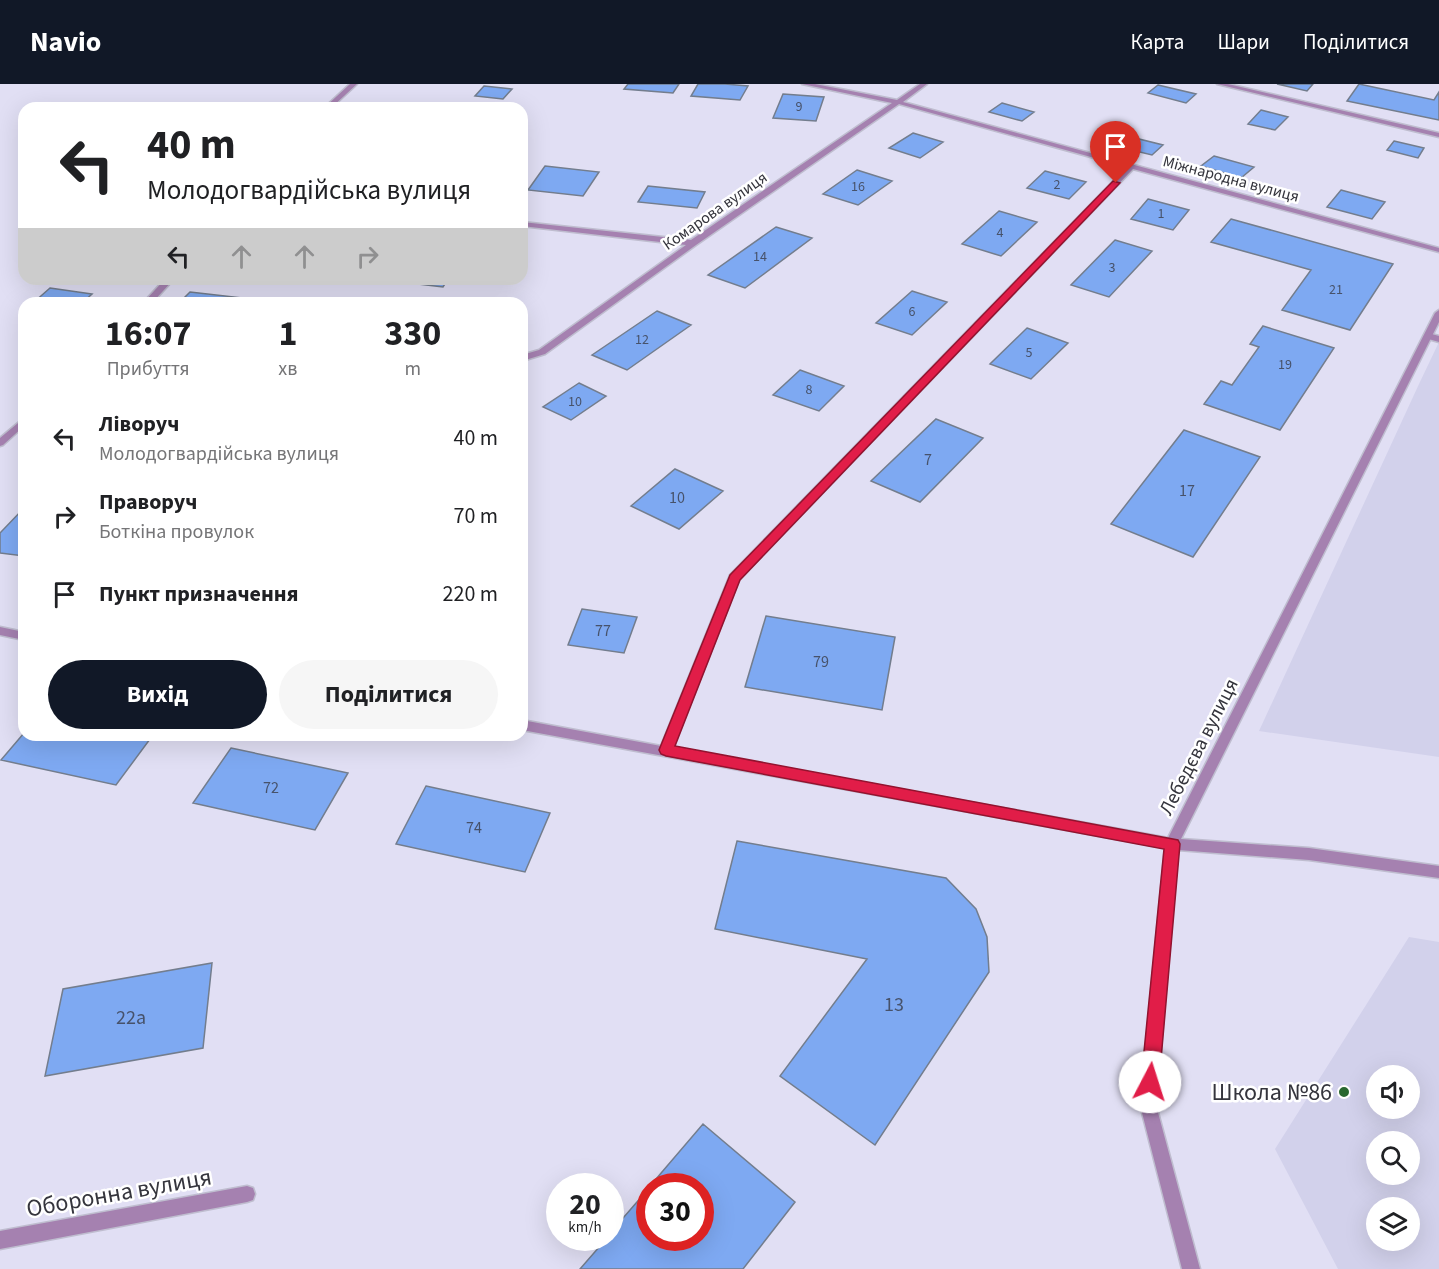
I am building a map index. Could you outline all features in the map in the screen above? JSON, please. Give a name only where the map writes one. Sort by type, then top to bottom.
[{"type":"street","points":[[334,102],[354,84]]},
{"type":"street","name":"Міжнародна вулиця","points":[[806,84],[897,102],[1439,250]]},
{"type":"street","name":"Комарова вулиця","points":[[528,356],[542,352],[693,243],[924,84]]},
{"type":"street","points":[[1220,84],[1439,135]]},
{"type":"street","points":[[666,750],[734,578],[1132,166]]},
{"type":"street","points":[[528,225],[693,243]]},
{"type":"street","points":[[153,297],[164,285]]},
{"type":"street","name":"Лебедєва вулиця","points":[[1191,1269],[1148,1105],[1172,844],[1433,337],[1439,313]]},
{"type":"street","points":[[0,443],[18,426]]},
{"type":"street","points":[[0,631],[18,635]]},
{"type":"street","points":[[528,726],[1172,844],[1309,854],[1439,872]]},
{"type":"street","name":"Оборонна вулиця","points":[[0,1240],[247,1194]]},
{"type":"shaded area","points":[[1439,342],[1439,757],[1259,731],[1419,384]]},
{"type":"shaded area","name":"Школа №86","points":[[1409,937],[1439,942],[1439,1269],[1338,1269],[1275,1149]]},
{"type":"building","points":[[628,84],[679,84],[673,93],[624,89]]},
{"type":"building","points":[[698,84],[748,86],[740,100],[691,96]]},
{"type":"building","points":[[1277,84],[1313,84],[1307,91]]},
{"type":"building","points":[[1359,84],[1434,100],[1439,92],[1439,120],[1347,101]]},
{"type":"building","points":[[1158,85],[1196,94],[1186,103],[1148,93]]},
{"type":"building","points":[[484,86],[512,89],[503,99],[475,96]]},
{"type":"building","points":[[783,94],[824,97],[816,121],[773,118]]},
{"type":"building","points":[[1002,103],[1034,112],[1022,121],[989,112]]},
{"type":"building","points":[[1261,110],[1288,117],[1275,130],[1248,124]]},
{"type":"building","points":[[913,133],[943,142],[920,158],[889,148]]},
{"type":"building","points":[[1115,133],[1163,145],[1152,155],[1103,143]]},
{"type":"building","points":[[1394,141],[1424,148],[1418,158],[1387,150]]},
{"type":"building","points":[[1214,156],[1254,167],[1241,178],[1201,166]]},
{"type":"building","points":[[545,166],[599,172],[583,196],[528,190]]},
{"type":"building","points":[[857,170],[892,181],[858,205],[823,194]]},
{"type":"building","points":[[1045,171],[1086,182],[1069,199],[1027,188]]},
{"type":"building","points":[[648,186],[705,192],[697,208],[638,202]]},
{"type":"building","points":[[1341,190],[1385,202],[1372,219],[1327,207]]},
{"type":"building","points":[[1148,199],[1189,210],[1173,230],[1131,219]]},
{"type":"building","points":[[999,211],[1037,222],[1001,256],[962,244]]},
{"type":"building","points":[[1231,219],[1393,264],[1350,330],[1282,310],[1311,270],[1211,242]]},
{"type":"building","points":[[776,227],[812,238],[745,288],[708,275]]},
{"type":"building","points":[[1115,240],[1152,251],[1109,297],[1071,285]]},
{"type":"building","points":[[50,288],[92,294],[89,297],[40,297]]},
{"type":"building","points":[[912,291],[947,302],[912,335],[876,323]]},
{"type":"building","points":[[190,292],[234,297],[185,297]]},
{"type":"building","points":[[657,311],[691,325],[627,370],[592,355]]},
{"type":"building","points":[[1263,326],[1334,348],[1280,430],[1204,404],[1221,381],[1232,385],[1259,347],[1250,344]]},
{"type":"building","points":[[1027,328],[1068,343],[1031,379],[990,364]]},
{"type":"building","points":[[800,370],[844,386],[819,411],[773,395]]},
{"type":"building","points":[[579,383],[606,396],[571,420],[543,407]]},
{"type":"building","points":[[936,419],[983,438],[920,502],[871,481]]},
{"type":"building","points":[[1184,430],[1260,457],[1193,557],[1111,524]]},
{"type":"building","points":[[675,469],[723,491],[679,529],[631,506]]},
{"type":"building","points":[[18,514],[18,555],[0,553],[0,533]]},
{"type":"building","points":[[582,609],[637,617],[624,653],[568,645]]},
{"type":"building","points":[[766,616],[895,637],[882,710],[745,687]]},
{"type":"building","points":[[18,740],[149,741],[116,785],[1,760]]},
{"type":"building","points":[[231,748],[348,773],[315,830],[193,803]]},
{"type":"building","points":[[426,786],[550,813],[525,872],[396,844]]},
{"type":"building","points":[[737,841],[946,878],[976,909],[987,937],[989,972],[875,1145],[780,1076],[867,959],[715,929]]},
{"type":"building","points":[[212,963],[203,1048],[45,1076],[63,989]]},
{"type":"building","points":[[703,1124],[795,1202],[743,1269],[580,1269],[596,1251],[624,1251],[624,1217],[636,1203],[636,1251],[714,1251],[714,1173],[661,1173]]},
{"type":"place","name":"Школа №86","points":[[1344,1092]]},
{"type":"route","points":[[1116,183],[734,578],[666,750],[1172,844],[1150,1082]]}]
